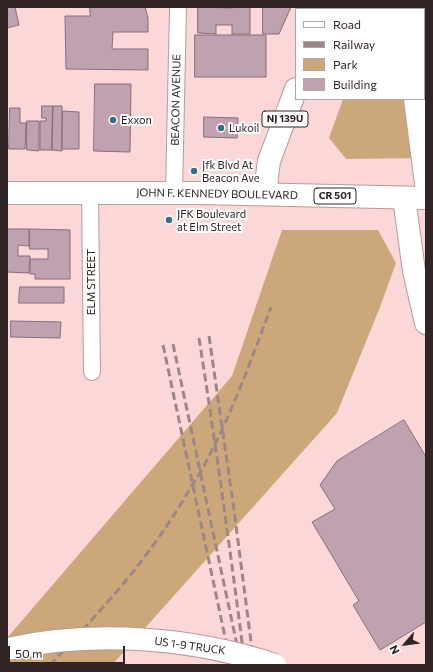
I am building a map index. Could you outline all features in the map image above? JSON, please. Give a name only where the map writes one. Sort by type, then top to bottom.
[{"type":"main road","points":[[426,7],[426,31]]},
{"type":"main road","name":"NJ 139U","points":[[266,194],[269,161],[295,92]]},
{"type":"main road","points":[[415,100],[420,143],[414,271],[426,323]]},
{"type":"main road","name":"JOHN F. KENNEDY BOULEVARD","points":[[7,192],[417,195]]},
{"type":"main road","name":"US 1-9 TRUCK","points":[[7,649],[87,639],[153,640],[201,646],[258,659],[276,665]]},
{"type":"street","name":"BEACON AVENUE","points":[[174,193],[178,7]]},
{"type":"street","name":"ELM STREET","points":[[90,193],[92,372]]},
{"type":"green space","points":[[426,7],[426,158],[346,159],[329,138],[343,100],[425,100],[425,8],[374,8]]},
{"type":"green space","points":[[282,230],[378,230],[396,263],[380,307],[337,413],[112,665],[7,665],[7,638],[232,376]]},
{"type":"building","points":[[7,7],[15,7],[19,25],[7,28]]},
{"type":"building","points":[[90,7],[145,7],[148,18],[148,32],[113,32],[112,49],[148,49],[148,70],[66,69],[65,16],[90,16]]},
{"type":"building","points":[[198,7],[250,7],[250,34],[232,34],[232,25],[216,25],[216,34],[198,33]]},
{"type":"building","points":[[263,7],[291,7],[279,34],[263,34]]},
{"type":"building","points":[[195,35],[266,35],[266,77],[195,77]]},
{"type":"building","name":"Exxon","points":[[95,84],[131,84],[130,152],[94,151]]},
{"type":"building","points":[[42,106],[53,106],[52,150],[40,150],[40,121],[46,121],[46,118],[42,118]]},
{"type":"building","points":[[53,106],[62,106],[62,151],[52,150]]},
{"type":"building","points":[[10,108],[20,108],[20,123],[26,123],[25,149],[9,149]]},
{"type":"building","points":[[63,111],[79,112],[79,149],[62,149]]},
{"type":"building","name":"Lukoil","points":[[204,117],[238,118],[237,138],[204,137]]},
{"type":"building","points":[[27,121],[39,121],[39,151],[27,150]]},
{"type":"building","points":[[7,229],[29,229],[29,246],[18,245],[18,256],[30,256],[29,273],[7,272]]},
{"type":"building","points":[[30,229],[70,230],[70,279],[35,279],[35,274],[30,274],[30,259],[48,259],[48,249],[30,249]]},
{"type":"building","points":[[20,287],[64,287],[64,303],[19,303]]},
{"type":"building","points":[[11,321],[61,322],[60,338],[11,337]]},
{"type":"building","points":[[404,420],[426,457],[426,622],[380,650],[353,605],[359,601],[312,522],[335,509],[320,485],[337,461]]},
{"type":"railway","points":[[50,665],[103,608],[133,572],[178,509],[204,465],[226,421],[242,384],[271,307]]},
{"type":"railway","points":[[209,336],[254,665]]},
{"type":"railway","points":[[199,338],[245,665]]},
{"type":"railway","points":[[173,344],[237,645]]},
{"type":"railway","points":[[163,345],[231,665]]},
{"type":"place","name":"Exxon","points":[[113,120]]},
{"type":"place","name":"Lukoil","points":[[221,128]]},
{"type":"place","name":"Jfk Blvd At Beacon Ave","points":[[194,171]]},
{"type":"place","name":"JFK Boulevard at Elm Street","points":[[169,220]]}]
